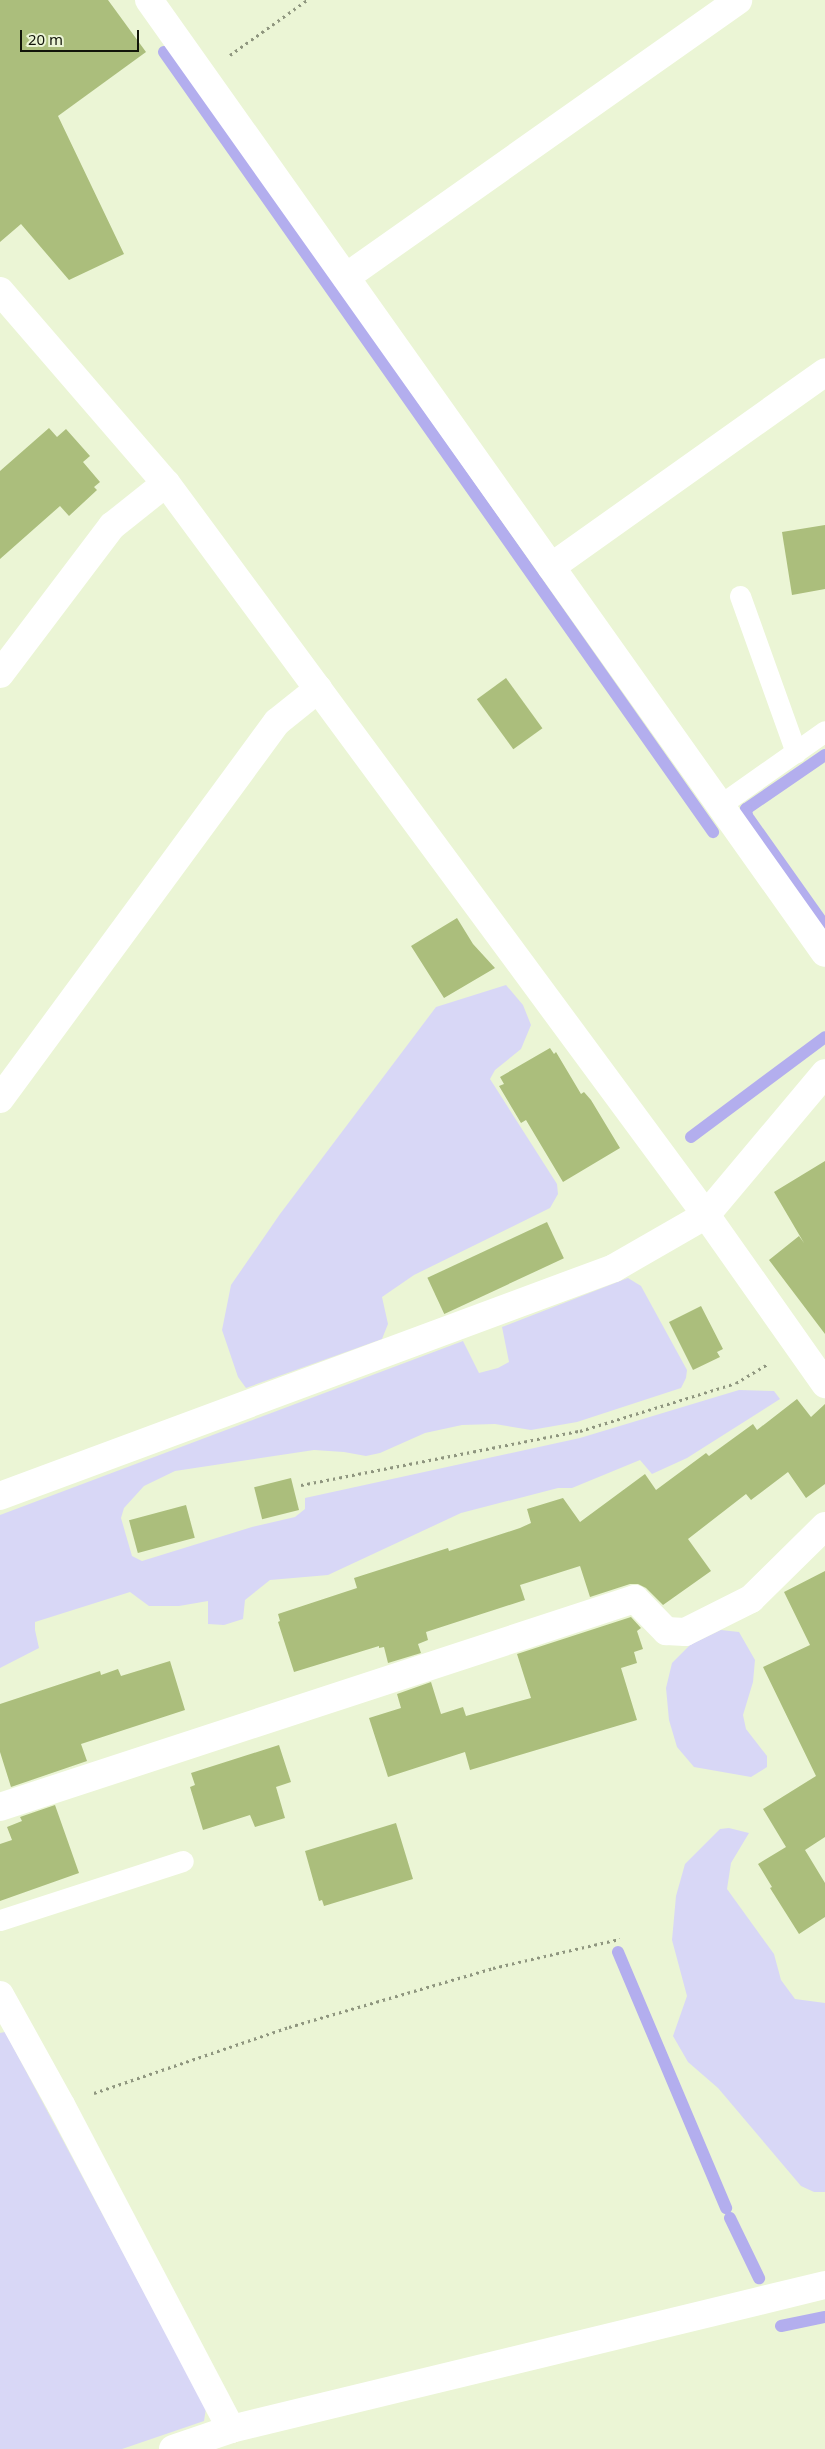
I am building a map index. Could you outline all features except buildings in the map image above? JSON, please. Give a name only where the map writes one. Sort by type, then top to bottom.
[{"type":"street","points":[[149,0],[825,953]]},
{"type":"street","points":[[346,277],[738,0]]},
{"type":"street","points":[[2,297],[166,483],[706,1215],[825,1384]]},
{"type":"street","points":[[552,568],[825,372]]},
{"type":"street","points":[[0,674],[112,526],[166,483]]},
{"type":"street","points":[[0,1099],[277,722],[318,689]]},
{"type":"street","points":[[0,1496],[614,1268],[706,1215],[825,1072]]},
{"type":"street","points":[[0,1807],[635,1600],[666,1631],[684,1632],[751,1599],[825,1526]]},
{"type":"street","points":[[0,1995],[61,2104],[231,2429]]},
{"type":"street","points":[[173,2449],[231,2429],[825,2284]]},
{"type":"lane","points":[[740,596],[796,752]]},
{"type":"lane","points":[[720,805],[825,731]]},
{"type":"lane","points":[[0,1920],[183,1861]]},
{"type":"path","points":[[202,76],[307,0]]},
{"type":"path","points":[[301,1485],[580,1431],[736,1383],[798,1345]]},
{"type":"path","points":[[61,2104],[298,2024],[493,1968],[620,1939]]},
{"type":"shaded area","points":[[506,985],[523,1005],[531,1025],[521,1049],[495,1070],[490,1079],[557,1184],[558,1194],[550,1208],[414,1275],[382,1297],[388,1324],[382,1339],[246,1388],[238,1377],[222,1330],[231,1285],[280,1214],[436,1007]]},
{"type":"shaded area","points":[[628,1278],[641,1286],[687,1370],[686,1378],[681,1388],[577,1422],[531,1430],[495,1424],[462,1425],[425,1433],[380,1453],[366,1456],[314,1450],[175,1471],[144,1486],[124,1508],[121,1518],[132,1556],[142,1561],[252,1527],[295,1517],[305,1509],[305,1498],[580,1438],[739,1390],[774,1391],[780,1399],[687,1458],[652,1474],[640,1460],[572,1488],[558,1488],[461,1513],[328,1575],[270,1580],[245,1600],[243,1619],[224,1625],[208,1624],[208,1601],[179,1606],[149,1606],[130,1592],[35,1622],[39,1648],[0,1668],[0,1515],[463,1341],[479,1373],[498,1368],[509,1362],[502,1327]]},
{"type":"shaded area","points":[[721,1630],[739,1632],[755,1660],[753,1682],[743,1715],[746,1729],[767,1756],[767,1767],[751,1777],[694,1767],[677,1747],[669,1720],[666,1688],[672,1663],[690,1645]]},
{"type":"shaded area","points":[[729,1828],[749,1833],[731,1863],[727,1889],[774,1954],[781,1980],[795,1999],[825,2003],[825,2192],[814,2192],[801,2186],[718,2088],[688,2062],[673,2036],[687,1996],[672,1940],[676,1896],[685,1864],[720,1829]]},
{"type":"shaded area","points":[[5,2032],[206,2408],[204,2421],[122,2449],[0,2449],[0,2033]]},
{"type":"waterway","points":[[164,52],[713,832]]},
{"type":"waterway","points":[[825,755],[746,809],[747,816],[825,926]]},
{"type":"waterway","points":[[691,1137],[825,1037]]},
{"type":"waterway","points":[[618,1952],[726,2208]]},
{"type":"waterway","points":[[730,2218],[759,2278]]},
{"type":"waterway","points":[[781,2326],[825,2317]]}]
